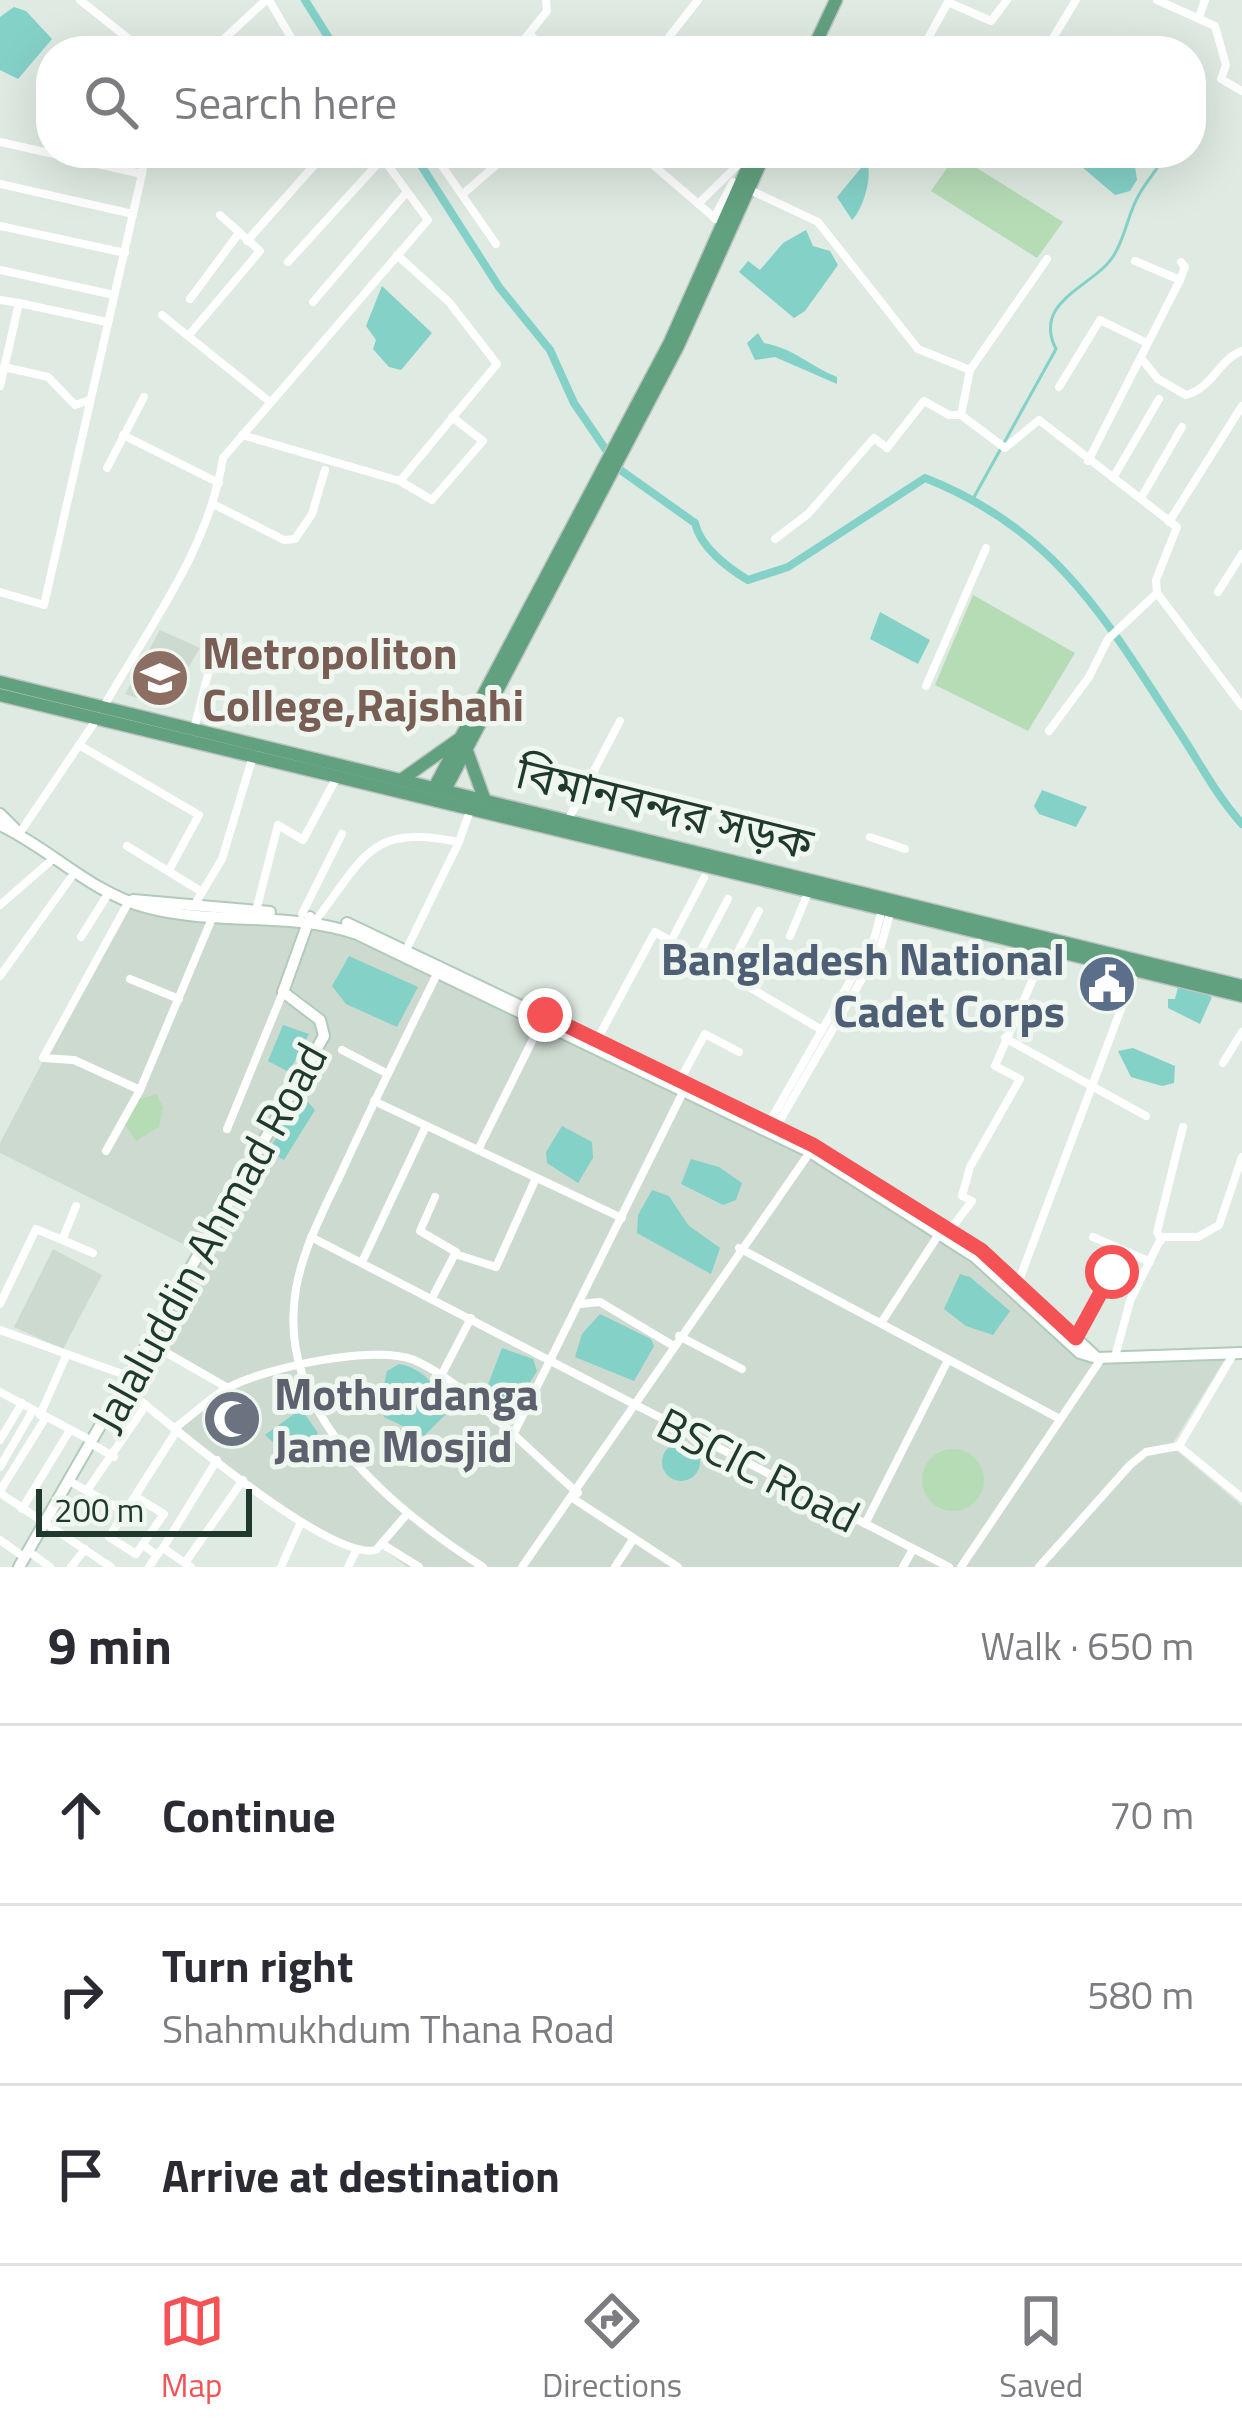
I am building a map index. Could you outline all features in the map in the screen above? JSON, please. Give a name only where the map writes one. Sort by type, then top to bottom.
[{"type":"main road","points":[[814,36],[831,0]]},
{"type":"main road","points":[[618,451],[678,346],[748,168]]},
{"type":"main road","points":[[439,789],[618,451],[670,342],[718,221],[755,168]]},
{"type":"main road","name":"বিমানবন্দর সড়ক","points":[[0,682],[254,754],[887,907],[942,915],[1242,996]]},
{"type":"main road","name":"বিমানবন্দর সড়ক","points":[[0,695],[194,729],[1242,986]]},
{"type":"main road","points":[[401,780],[465,743]]},
{"type":"main road","points":[[465,743],[478,792],[486,801]]},
{"type":"main road","points":[[0,814],[10,819],[19,834]]},
{"type":"main road","points":[[0,825],[108,894],[148,908],[311,917],[440,968]]},
{"type":"main road","points":[[129,901],[311,917],[406,948],[684,1085]]},
{"type":"main road","name":"Jalaluddin Ahmad Road","points":[[23,1558],[71,1482],[146,1341],[324,1036],[320,1020],[283,992],[311,917]]},
{"type":"main road","points":[[543,1019],[597,1040],[771,1128],[945,1231],[1018,1283],[1076,1338],[1105,1358]]},
{"type":"main road","points":[[771,1128],[945,1231],[1076,1351],[1105,1358],[1238,1353]]},
{"type":"street","points":[[80,0],[125,36]]},
{"type":"street","points":[[227,36],[267,0],[290,36]]},
{"type":"street","points":[[531,36],[547,11],[546,0]]},
{"type":"street","points":[[670,36],[698,0]]},
{"type":"street","points":[[929,36],[948,2],[991,21],[1006,0]]},
{"type":"street","points":[[1054,36],[1076,0]]},
{"type":"street","points":[[1157,0],[1199,17],[1219,32],[1226,65],[1221,79],[1242,91]]},
{"type":"street","points":[[1199,17],[1205,0]]},
{"type":"street","points":[[0,142],[36,150]]},
{"type":"street","points":[[115,168],[142,174]]},
{"type":"street","points":[[0,592],[44,605],[143,168]]},
{"type":"street","points":[[247,241],[312,168]]},
{"type":"street","points":[[288,262],[370,168]]},
{"type":"street","points":[[19,834],[195,556],[215,505],[223,458],[428,220],[389,168]]},
{"type":"street","points":[[444,168],[496,244]]},
{"type":"street","points":[[464,194],[493,168]]},
{"type":"street","points":[[657,168],[718,221]]},
{"type":"street","points":[[698,204],[736,168]]},
{"type":"street","points":[[0,184],[133,214]]},
{"type":"street","points":[[744,187],[818,222],[918,349],[970,370]]},
{"type":"street","points":[[313,302],[406,193]]},
{"type":"street","points":[[189,335],[260,251],[220,215]]},
{"type":"street","points":[[0,226],[125,253]]},
{"type":"street","points":[[190,299],[238,233]]},
{"type":"street","points":[[397,255],[449,302],[497,364],[400,481]]},
{"type":"street","points":[[962,415],[970,370],[1047,259]]},
{"type":"street","points":[[1135,261],[1180,280]]},
{"type":"street","points":[[1088,461],[1180,280],[1185,267],[1181,262]]},
{"type":"street","points":[[0,270],[114,295]]},
{"type":"street","points":[[0,300],[107,322]]},
{"type":"street","points":[[0,386],[19,303]]},
{"type":"street","points":[[162,315],[270,402]]},
{"type":"street","points":[[1060,387],[1100,320],[1147,343]]},
{"type":"street","points":[[1140,357],[1158,379],[1186,394],[1210,382],[1229,357],[1242,351]]},
{"type":"street","points":[[4,368],[48,377],[75,405],[88,400]]},
{"type":"street","points":[[107,468],[144,397]]},
{"type":"street","points":[[1113,478],[1159,399]]},
{"type":"street","points":[[775,539],[808,514],[874,439],[887,448],[924,401],[949,416],[962,415],[999,445],[1039,420],[1169,522],[1177,535],[1156,580],[1157,593],[1242,706]]},
{"type":"street","points":[[1169,522],[1242,406]]},
{"type":"street","points":[[242,435],[400,481],[432,500],[482,438],[452,417]]},
{"type":"street","points":[[1141,498],[1182,427]]},
{"type":"street","points":[[123,435],[219,483]]},
{"type":"street","points":[[215,505],[284,540],[295,539],[312,514],[325,470]]},
{"type":"street","points":[[926,686],[986,548]]},
{"type":"street","points":[[1218,592],[1242,554]]},
{"type":"street","points":[[1049,731],[1089,677],[1108,639],[1157,593]]},
{"type":"street","points":[[194,729],[210,666]]},
{"type":"street","points":[[1236,696],[1242,686]]},
{"type":"street","points":[[567,821],[620,721]]},
{"type":"street","points":[[79,745],[199,814],[170,870]]},
{"type":"street","points":[[195,904],[232,834],[254,754]]},
{"type":"street","points":[[256,911],[278,825],[302,840],[338,775]]},
{"type":"street","points":[[406,948],[471,808]]},
{"type":"street","points":[[311,917],[342,834]]},
{"type":"street","points":[[311,917],[375,846],[395,835],[459,842]]},
{"type":"street","points":[[870,837],[905,849]]},
{"type":"street","points":[[127,846],[202,892]]},
{"type":"street","points":[[0,904],[54,858]]},
{"type":"street","points":[[0,976],[75,872]]},
{"type":"street","points":[[670,941],[704,878]]},
{"type":"street","points":[[790,936],[810,888]]},
{"type":"street","points":[[81,937],[108,894]]},
{"type":"street","points":[[698,956],[728,899]]},
{"type":"street","points":[[129,901],[44,1058],[74,1060],[140,1090]]},
{"type":"street","points":[[771,1128],[887,907]]},
{"type":"street","points":[[771,1128],[881,946],[887,907]]},
{"type":"street","points":[[727,973],[759,911]]},
{"type":"street","points":[[106,1151],[140,1090],[214,914]]},
{"type":"street","points":[[597,1040],[655,932],[822,1030]]},
{"type":"street","points":[[881,1323],[945,1231],[972,1201],[962,1196],[970,1167],[1020,1078],[995,1066],[1048,946]]},
{"type":"street","points":[[1018,1283],[1137,967]]},
{"type":"street","points":[[440,968],[311,1237],[293,1306],[300,1366],[354,1462],[375,1489],[483,1567]]},
{"type":"street","points":[[130,979],[179,999]]},
{"type":"street","points":[[227,1129],[283,992]]},
{"type":"street","points":[[478,1150],[543,1019]]},
{"type":"street","points":[[1223,1063],[1242,1032]]},
{"type":"street","points":[[512,1437],[554,1360],[705,1034],[739,1052]]},
{"type":"street","points":[[1005,1038],[1146,1116]]},
{"type":"street","points":[[342,1050],[388,1074]]},
{"type":"street","points":[[374,1101],[622,1218]]},
{"type":"street","points":[[362,1262],[426,1126]]},
{"type":"street","points":[[1161,1240],[1157,1232],[1183,1126]]},
{"type":"street","name":"BSCIC Road","points":[[522,1567],[576,1496],[739,1248],[810,1152]]},
{"type":"street","points":[[1161,1240],[1198,1237],[1219,1225],[1242,1157]]},
{"type":"street","points":[[435,1197],[420,1231],[455,1254],[496,1267],[536,1178]]},
{"type":"street","points":[[63,1238],[76,1206]]},
{"type":"street","points":[[0,1304],[36,1229],[93,1253]]},
{"type":"street","name":"BSCIC Road","points":[[311,1237],[949,1567]]},
{"type":"street","points":[[1094,1237],[1150,1262]]},
{"type":"street","points":[[961,1567],[1105,1358],[1161,1240]]},
{"type":"street","points":[[739,1248],[1060,1419]]},
{"type":"street","points":[[433,1298],[455,1254]]},
{"type":"street","points":[[1076,1338],[1112,1272]]},
{"type":"street","points":[[580,1304],[600,1302],[742,1370]]},
{"type":"street","points":[[442,1374],[470,1318]]},
{"type":"street","points":[[0,1330],[127,1382],[146,1406],[243,1480],[302,1522],[357,1550],[366,1552],[382,1544],[407,1514]]},
{"type":"street","points":[[146,1341],[229,1388]]},
{"type":"street","points":[[1039,1567],[1130,1465],[1146,1452],[1179,1446],[1238,1353]]},
{"type":"street","points":[[136,1497],[164,1514],[136,1554],[109,1537],[176,1429],[229,1388],[300,1366],[383,1354],[410,1358],[442,1374],[576,1496],[632,1540],[678,1567]]},
{"type":"street","points":[[66,1355],[0,1492],[111,1567]]},
{"type":"street","points":[[866,1524],[948,1360]]},
{"type":"street","points":[[0,1412],[4,1395],[114,1457]]},
{"type":"street","points":[[0,1440],[22,1403]]},
{"type":"street","points":[[88,1489],[146,1406]]},
{"type":"street","points":[[0,1467],[39,1414]]},
{"type":"street","points":[[22,1509],[70,1430]]},
{"type":"street","points":[[1179,1446],[1242,1498]]},
{"type":"street","points":[[149,1567],[217,1460]]},
{"type":"street","points":[[143,1545],[188,1565],[243,1480]]},
{"type":"street","points":[[71,1482],[124,1512]]},
{"type":"street","points":[[281,1567],[302,1522]]},
{"type":"street","points":[[0,1540],[23,1558],[50,1567]]},
{"type":"street","points":[[615,1567],[632,1540]]},
{"type":"street","points":[[382,1544],[416,1566]]},
{"type":"street","points":[[71,1567],[85,1549]]},
{"type":"street","points":[[904,1567],[913,1549]]},
{"type":"street","points":[[348,1567],[357,1550]]},
{"type":"shaded area","name":"Metropoliton College,Rajshahi","points":[[160,630],[200,648],[165,707],[125,694]]},
{"type":"shaded area","points":[[126,903],[300,916],[305,923],[309,914],[369,933],[811,1146],[964,1240],[1093,1355],[1230,1351],[1171,1446],[1242,1506],[1242,1567],[407,1567],[379,1546],[354,1552],[314,1532],[169,1428],[223,1388],[144,1343],[197,1251],[0,1153],[0,1143]]},
{"type":"shaded area","points":[[53,1249],[102,1275],[63,1349],[14,1327]]},
{"type":"green space","points":[[947,168],[977,168],[1063,222],[1037,258],[931,191]]},
{"type":"green space","points":[[973,595],[1075,653],[1028,731],[935,685]]},
{"type":"green space","points":[[157,1094],[163,1108],[159,1127],[136,1141],[124,1123],[139,1099]]},
{"type":"green space","points":[[953,1449],[975,1458],[984,1480],[975,1502],[953,1511],[931,1502],[922,1480],[931,1458]]},
{"type":"water","points":[[14,7],[26,11],[49,36],[36,36],[36,58],[18,79],[0,70],[0,17]]},
{"type":"water","points":[[861,168],[868,168],[866,191],[852,220],[837,197]]},
{"type":"water","points":[[1083,168],[1135,168],[1137,180],[1130,191],[1115,195]]},
{"type":"water","points":[[806,230],[813,246],[830,251],[838,265],[805,311],[794,318],[739,272],[748,261],[760,270],[783,243]]},
{"type":"water","points":[[382,286],[432,333],[401,370],[389,367],[373,349],[376,340],[366,326]]},
{"type":"water","points":[[758,333],[764,343],[837,377],[837,384],[775,357],[755,360],[747,343]]},
{"type":"water","points":[[880,612],[930,640],[918,664],[870,639]]},
{"type":"water","points":[[1042,790],[1087,807],[1076,827],[1039,814],[1034,806]]},
{"type":"water","points":[[349,956],[418,987],[397,1027],[346,1004],[332,986]]},
{"type":"water","points":[[1179,983],[1212,997],[1200,1024],[1168,1008],[1168,999],[1175,999]]},
{"type":"water","points":[[283,1025],[309,1034],[289,1072],[268,1061]]},
{"type":"water","points":[[1133,1048],[1175,1066],[1174,1083],[1162,1086],[1131,1077],[1118,1051]]},
{"type":"water","points":[[302,1096],[315,1110],[284,1160],[268,1151]]},
{"type":"water","points":[[562,1126],[592,1142],[593,1158],[578,1183],[547,1163],[546,1152]]},
{"type":"water","points":[[691,1159],[719,1167],[742,1183],[736,1200],[723,1205],[681,1184]]},
{"type":"water","points":[[652,1190],[669,1196],[688,1225],[720,1248],[711,1274],[637,1233],[638,1215]]},
{"type":"water","points":[[960,1274],[1010,1311],[993,1335],[966,1326],[944,1309]]},
{"type":"water","points":[[600,1314],[651,1339],[654,1346],[634,1381],[575,1357],[582,1334]]},
{"type":"water","points":[[502,1348],[533,1359],[537,1371],[514,1408],[487,1387]]},
{"type":"water","points":[[399,1364],[424,1375],[444,1405],[446,1414],[424,1436],[384,1417],[380,1404],[387,1371]]},
{"type":"water","points":[[301,1409],[318,1433],[296,1463],[265,1435]]},
{"type":"water","points":[[681,1443],[694,1449],[700,1462],[694,1475],[681,1481],[668,1475],[662,1462],[668,1449]]},
{"type":"waterway","points":[[305,0],[328,36]]},
{"type":"waterway","points":[[423,168],[499,287],[550,350],[574,403],[619,469],[695,523],[724,563],[748,580],[788,567],[925,478],[971,499],[1044,552],[1102,616],[1242,824]]},
{"type":"waterway","points":[[974,497],[1056,349],[1052,318],[1069,295],[1114,255],[1136,200],[1156,168]]},
{"type":"place","name":"Metropoliton College,Rajshahi","points":[[160,678]]},
{"type":"place","name":"Bangladesh National Cadet Corps","points":[[1107,984]]},
{"type":"place","name":"Mothurdanga Jame Mosjid","points":[[232,1419]]},
{"type":"route","points":[[545,1015],[813,1145],[981,1250],[1076,1338],[1112,1272]]}]
